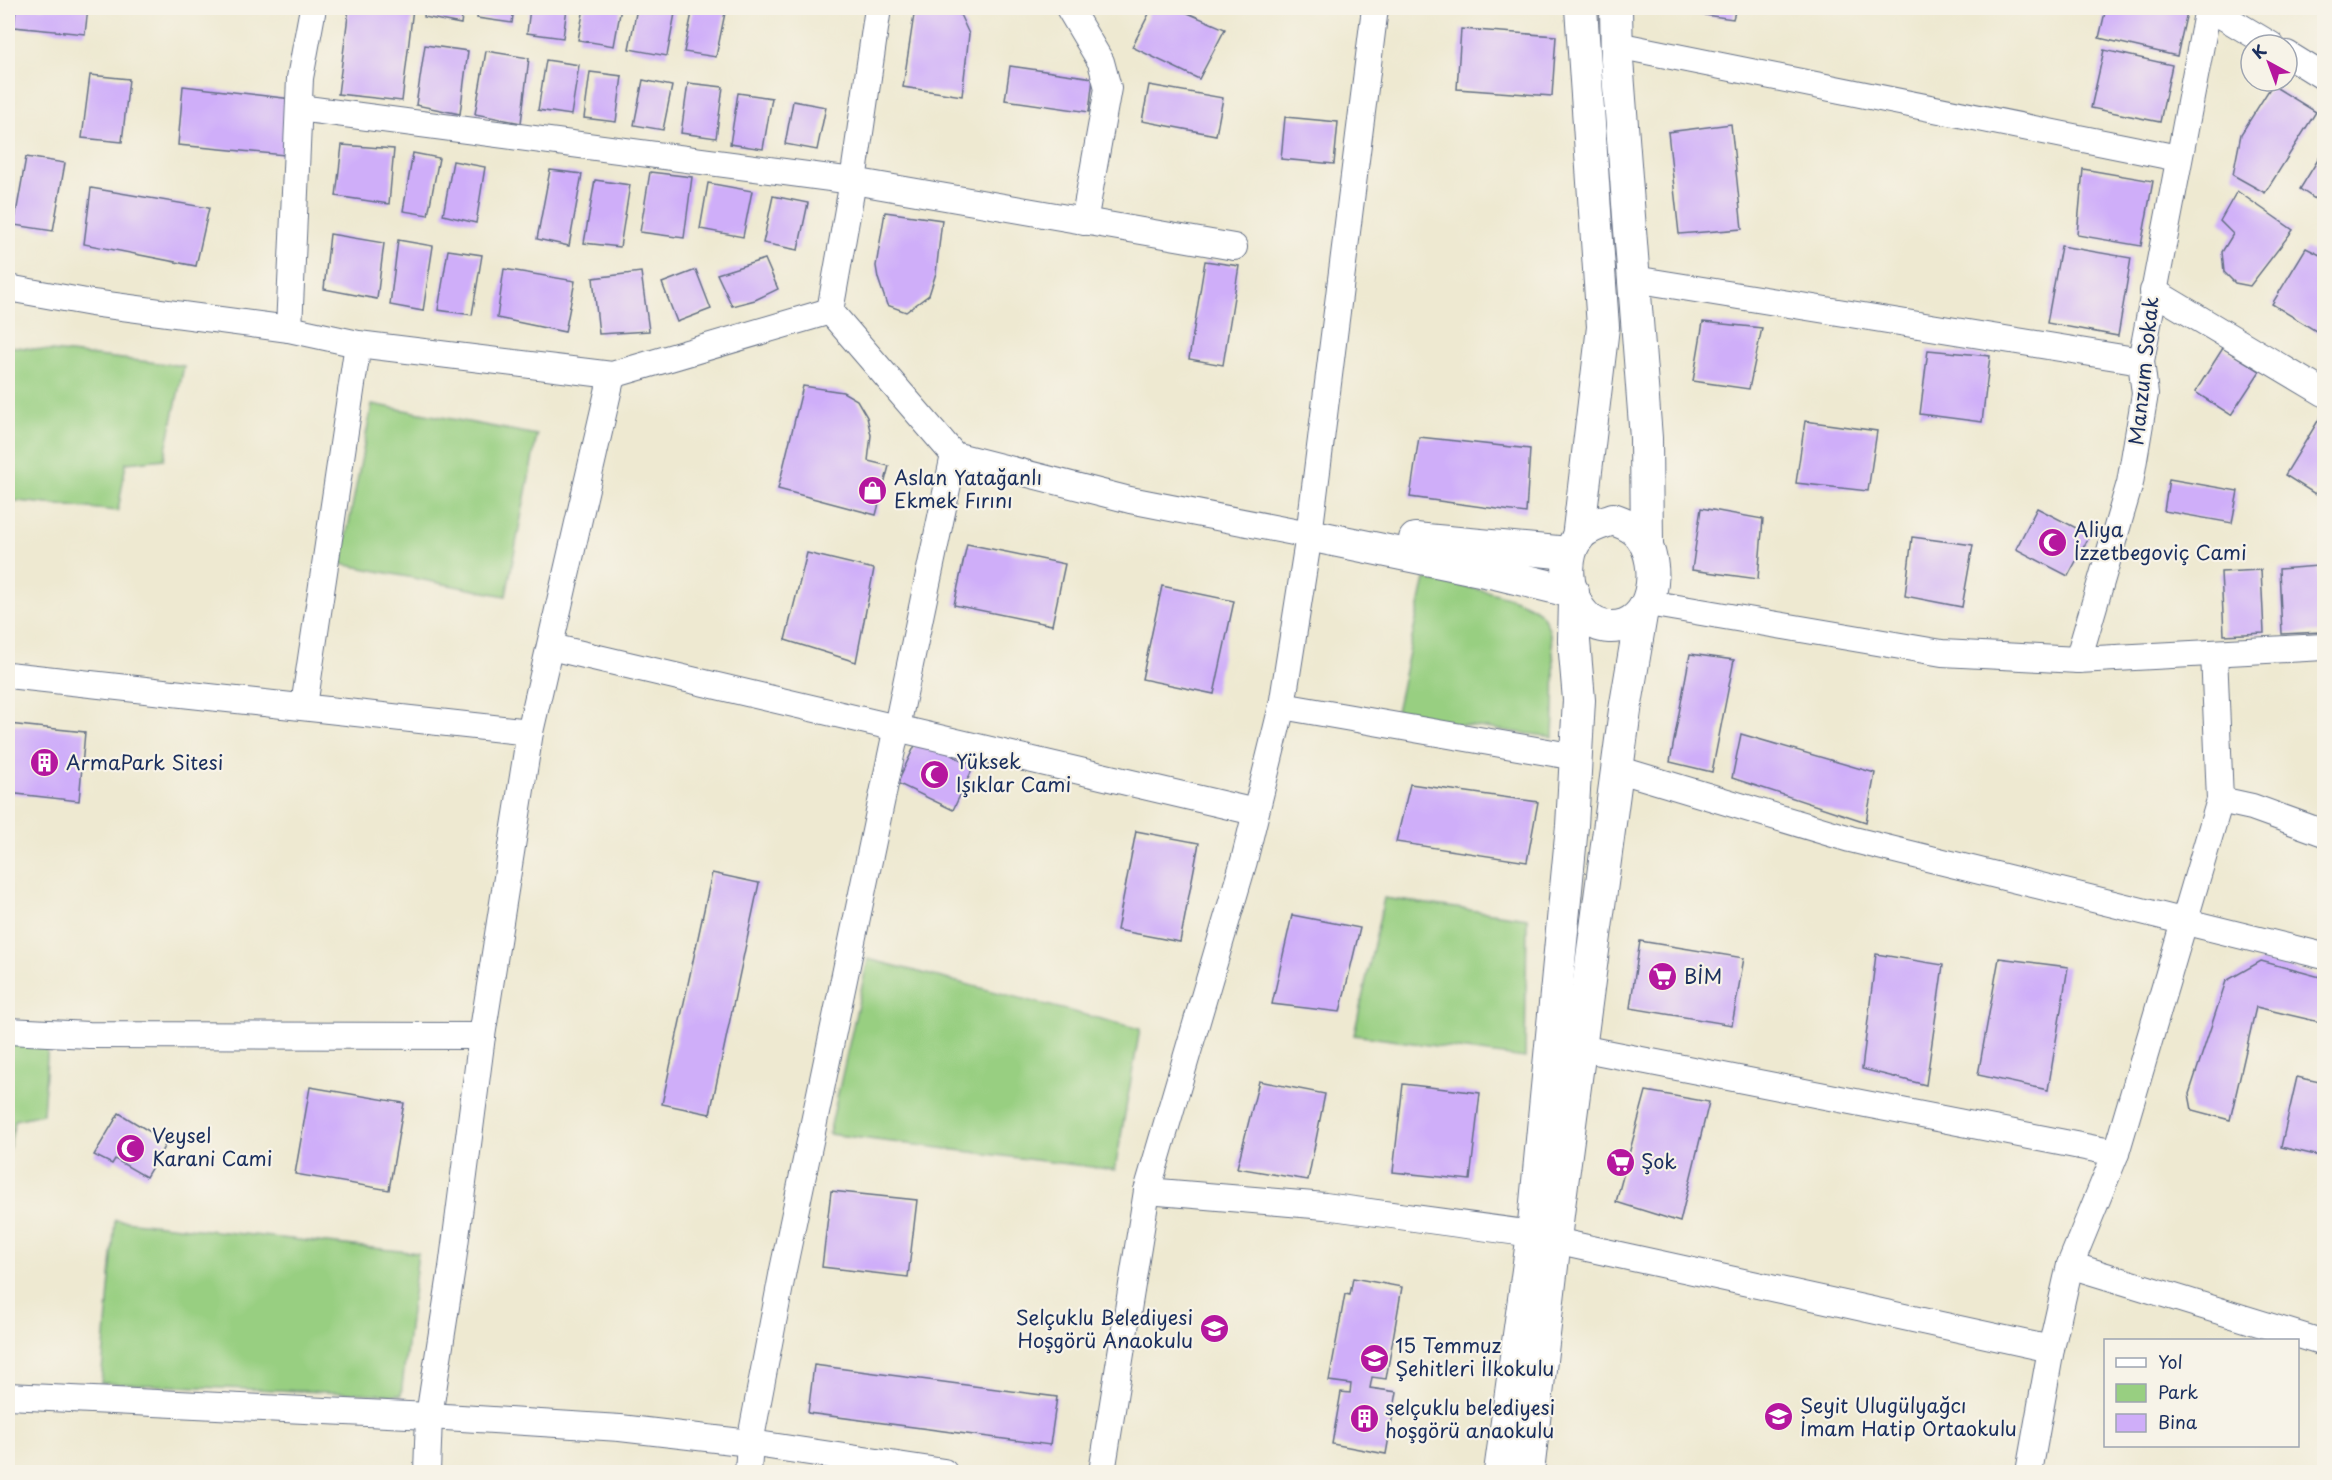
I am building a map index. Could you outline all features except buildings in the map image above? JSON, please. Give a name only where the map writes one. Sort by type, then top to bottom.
[{"type":"street","points":[[289,329],[300,78],[313,8]]},
{"type":"street","points":[[830,311],[854,181],[878,8]]},
{"type":"street","points":[[1069,8],[1101,62],[1108,88],[1084,222]]},
{"type":"street","points":[[1102,1473],[1147,1191],[1244,861],[1282,706],[1309,535],[1375,8]]},
{"type":"street","points":[[1581,8],[1603,327],[1568,578],[1585,617],[1597,626],[1612,627],[1645,609],[1942,653],[2078,660],[2325,647]]},
{"type":"street","points":[[1616,8],[1646,438],[1647,547]]},
{"type":"street","points":[[2209,8],[2251,33]]},
{"type":"street","name":"Manzum Sokak","points":[[2078,660],[2130,483],[2145,394],[2141,361],[2178,158],[2209,8]]},
{"type":"street","points":[[1617,45],[2178,158]]},
{"type":"street","points":[[2299,61],[2325,77]]},
{"type":"street","points":[[299,108],[854,181],[1234,247]]},
{"type":"street","points":[[1634,279],[2141,361]]},
{"type":"street","points":[[8,288],[92,303],[289,329],[358,344],[612,375],[830,311]]},
{"type":"street","points":[[2153,291],[2325,393]]},
{"type":"street","points":[[830,311],[954,455],[1130,500],[1496,573],[1574,596]]},
{"type":"street","points":[[304,706],[358,344]]},
{"type":"street","points":[[427,1473],[429,1416],[482,1036],[530,732],[612,375]]},
{"type":"street","points":[[748,1473],[750,1443],[783,1270],[954,455]]},
{"type":"street","points":[[1309,535],[1378,535],[1574,545],[1597,524],[1613,519],[1628,524],[1640,535],[1650,552],[1652,574],[1617,769],[1580,1048],[1500,1473]]},
{"type":"street","points":[[1528,1473],[1579,700],[1574,641],[1574,596]]},
{"type":"street","points":[[550,647],[1255,812]]},
{"type":"street","points":[[2029,1473],[2051,1349],[2070,1265],[2116,1153],[2220,800],[2214,653]]},
{"type":"street","points":[[8,675],[530,732]]},
{"type":"street","points":[[1282,706],[1576,757]]},
{"type":"street","points":[[1617,769],[1850,839],[2325,956]]},
{"type":"street","points":[[2220,800],[2252,807],[2325,833]]},
{"type":"street","points":[[8,1031],[89,1035],[482,1036]]},
{"type":"street","points":[[1580,1048],[2116,1153]]},
{"type":"street","points":[[1147,1191],[1325,1206],[1544,1238],[2051,1349]]},
{"type":"street","points":[[2070,1265],[2325,1342]]},
{"type":"street","points":[[8,1396],[429,1416],[620,1428],[750,1443],[944,1473]]},
{"type":"green space","points":[[8,346],[184,366],[164,459],[126,463],[118,511],[8,500]]},
{"type":"green space","points":[[372,404],[537,435],[506,596],[341,564]]},
{"type":"green space","points":[[1425,579],[1504,596],[1520,601],[1542,615],[1551,639],[1553,655],[1553,737],[1395,716]]},
{"type":"green space","points":[[1384,898],[1527,918],[1525,1058],[1354,1035]]},
{"type":"green space","points":[[868,959],[1140,1029],[1115,1170],[829,1134]]},
{"type":"green space","points":[[8,1044],[48,1044],[43,1114],[15,1120],[8,1155]]},
{"type":"green space","points":[[115,1220],[418,1253],[401,1395],[101,1383]]},
{"type":"place","name":"Aslan Yatağanlı Ekmek Fırını","points":[[873,490]]},
{"type":"place","name":"Aliya İzzetbegoviç Cami","points":[[2053,542]]},
{"type":"place","name":"ArmaPark Sitesi","points":[[45,763]]},
{"type":"place","name":"Yüksek Işıklar Cami","points":[[935,774]]},
{"type":"place","name":"BİM","points":[[1663,977]]},
{"type":"place","name":"Veysel Karani Cami","points":[[131,1148]]},
{"type":"place","name":"Şok","points":[[1620,1162]]},
{"type":"place","name":"Selçuklu Belediyesi Hoşgörü Anaokulu","points":[[1214,1329]]},
{"type":"place","name":"15 Temmuz Şehitleri İlkokulu","points":[[1374,1358]]},
{"type":"place","name":"Seyit Ulugülyağcı İmam Hatip Ortaokulu","points":[[1779,1417]]},
{"type":"place","name":"selçuklu belediyesi hoşgörü anaokulu","points":[[1364,1419]]}]
